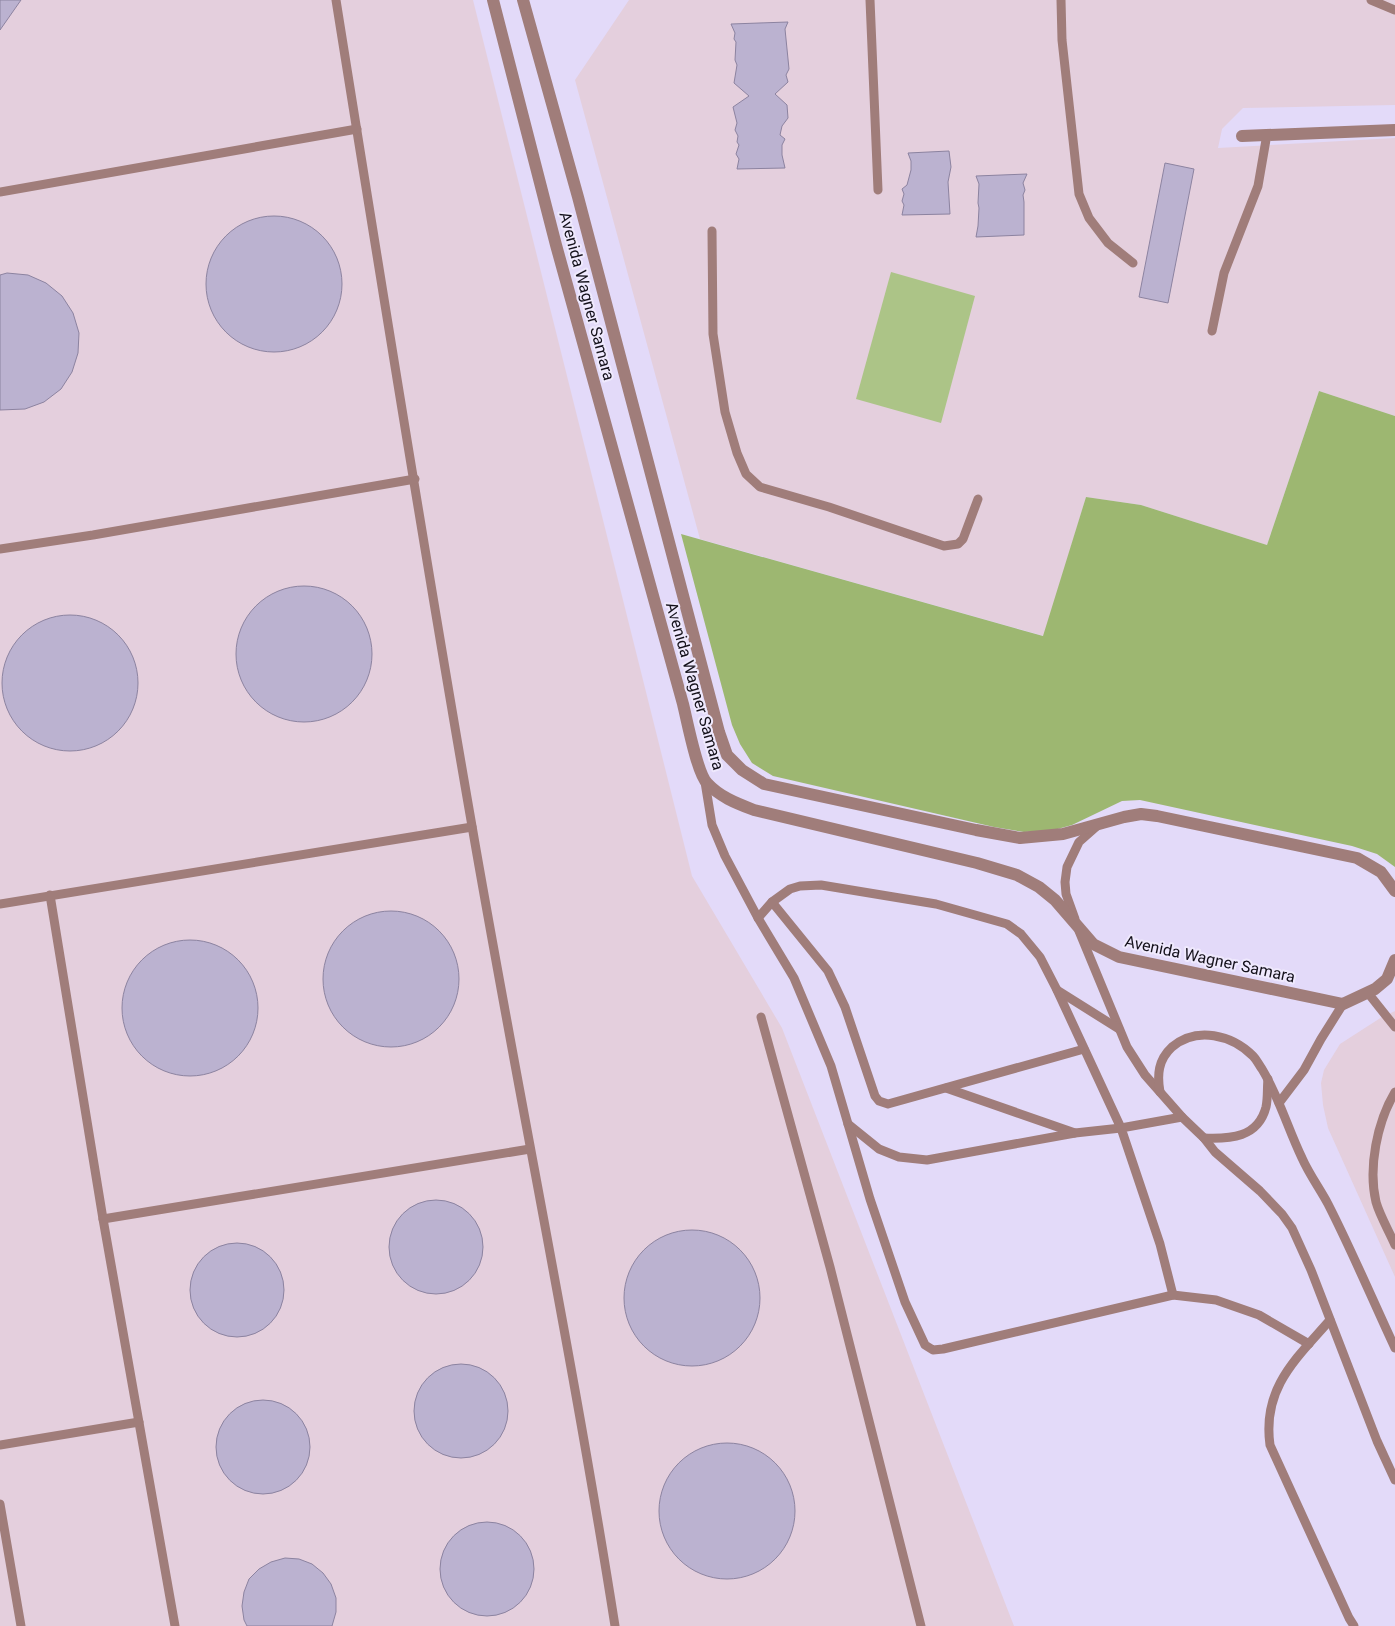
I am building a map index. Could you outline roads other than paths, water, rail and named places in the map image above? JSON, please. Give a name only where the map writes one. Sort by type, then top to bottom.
[{"type":"street","name":"Avenida Wagner Samara","points":[[493,0],[556,245],[696,756],[705,782],[726,799],[754,810],[977,863],[1017,875],[1039,887],[1055,900],[1093,944],[1119,957],[1343,1004]]},
{"type":"street","name":"Avenida Wagner Samara","points":[[523,0],[578,197],[719,732],[727,755],[742,770],[764,784],[1020,838],[1063,834],[1124,817],[1142,814],[1150,815],[1358,858],[1382,872],[1394,889]]},
{"type":"street","points":[[1242,136],[1395,130]]},
{"type":"street","points":[[1343,1004],[1368,993],[1391,978],[1395,960]]},
{"type":"lane","points":[[336,0],[472,826],[592,1479],[615,1626]]},
{"type":"lane","points":[[870,0],[878,190]]},
{"type":"lane","points":[[1061,0],[1062,40],[1079,194],[1088,218],[1108,243],[1132,263]]},
{"type":"lane","points":[[1371,0],[1395,10]]},
{"type":"lane","points":[[0,192],[357,129]]},
{"type":"lane","points":[[1212,331],[1224,273],[1258,186],[1267,134]]},
{"type":"lane","points":[[712,230],[713,334],[726,412],[737,453],[746,474],[760,487],[829,507],[944,546],[958,544],[963,539],[978,499]]},
{"type":"lane","points":[[0,549],[93,535],[415,479]]},
{"type":"lane","points":[[705,782],[712,825],[725,856],[758,918],[794,978],[830,1066],[870,1199],[905,1302],[925,1345],[929,1349],[943,1349],[1172,1295],[1216,1300],[1259,1315],[1309,1344]]},
{"type":"lane","points":[[1098,825],[1079,842],[1067,867],[1066,894],[1127,1047],[1160,1093],[1204,1138],[1215,1152],[1260,1191],[1282,1214],[1292,1228],[1307,1261],[1377,1441],[1395,1480]]},
{"type":"lane","points":[[0,904],[472,826]]},
{"type":"lane","points":[[758,918],[772,902],[790,889],[800,886],[821,885],[936,904],[1006,924],[1021,934],[1040,957],[1121,1128],[1160,1244],[1172,1295]]},
{"type":"lane","points":[[50,895],[103,1219],[175,1626]]},
{"type":"lane","points":[[772,902],[828,971],[845,1007],[865,1070],[875,1096],[879,1101],[888,1104],[1084,1049]]},
{"type":"lane","points":[[1057,990],[1119,1029]]},
{"type":"lane","points":[[1368,993],[1395,1027]]},
{"type":"lane","points":[[1279,1103],[1304,1070],[1343,1004]]},
{"type":"lane","points":[[761,1017],[830,1267],[921,1626]]},
{"type":"lane","points":[[1160,1093],[1158,1082],[1159,1065],[1172,1047],[1186,1038],[1203,1034],[1223,1036],[1241,1046],[1254,1057],[1268,1079],[1302,1160],[1328,1204],[1395,1348]]},
{"type":"lane","points":[[1204,1138],[1235,1138],[1249,1131],[1264,1112],[1268,1079]]},
{"type":"lane","points":[[945,1088],[1075,1133]]},
{"type":"lane","points":[[1395,1092],[1387,1105],[1377,1140],[1373,1183],[1377,1204],[1395,1245]]},
{"type":"lane","points":[[848,1124],[879,1149],[899,1157],[927,1160],[1075,1133],[1121,1128],[1182,1117]]},
{"type":"lane","points":[[103,1219],[530,1149]]},
{"type":"lane","points":[[1330,1320],[1286,1371],[1273,1398],[1268,1426],[1270,1445],[1354,1626]]},
{"type":"lane","points":[[0,1445],[139,1422]]},
{"type":"lane","points":[[0,1504],[21,1626]]}]
